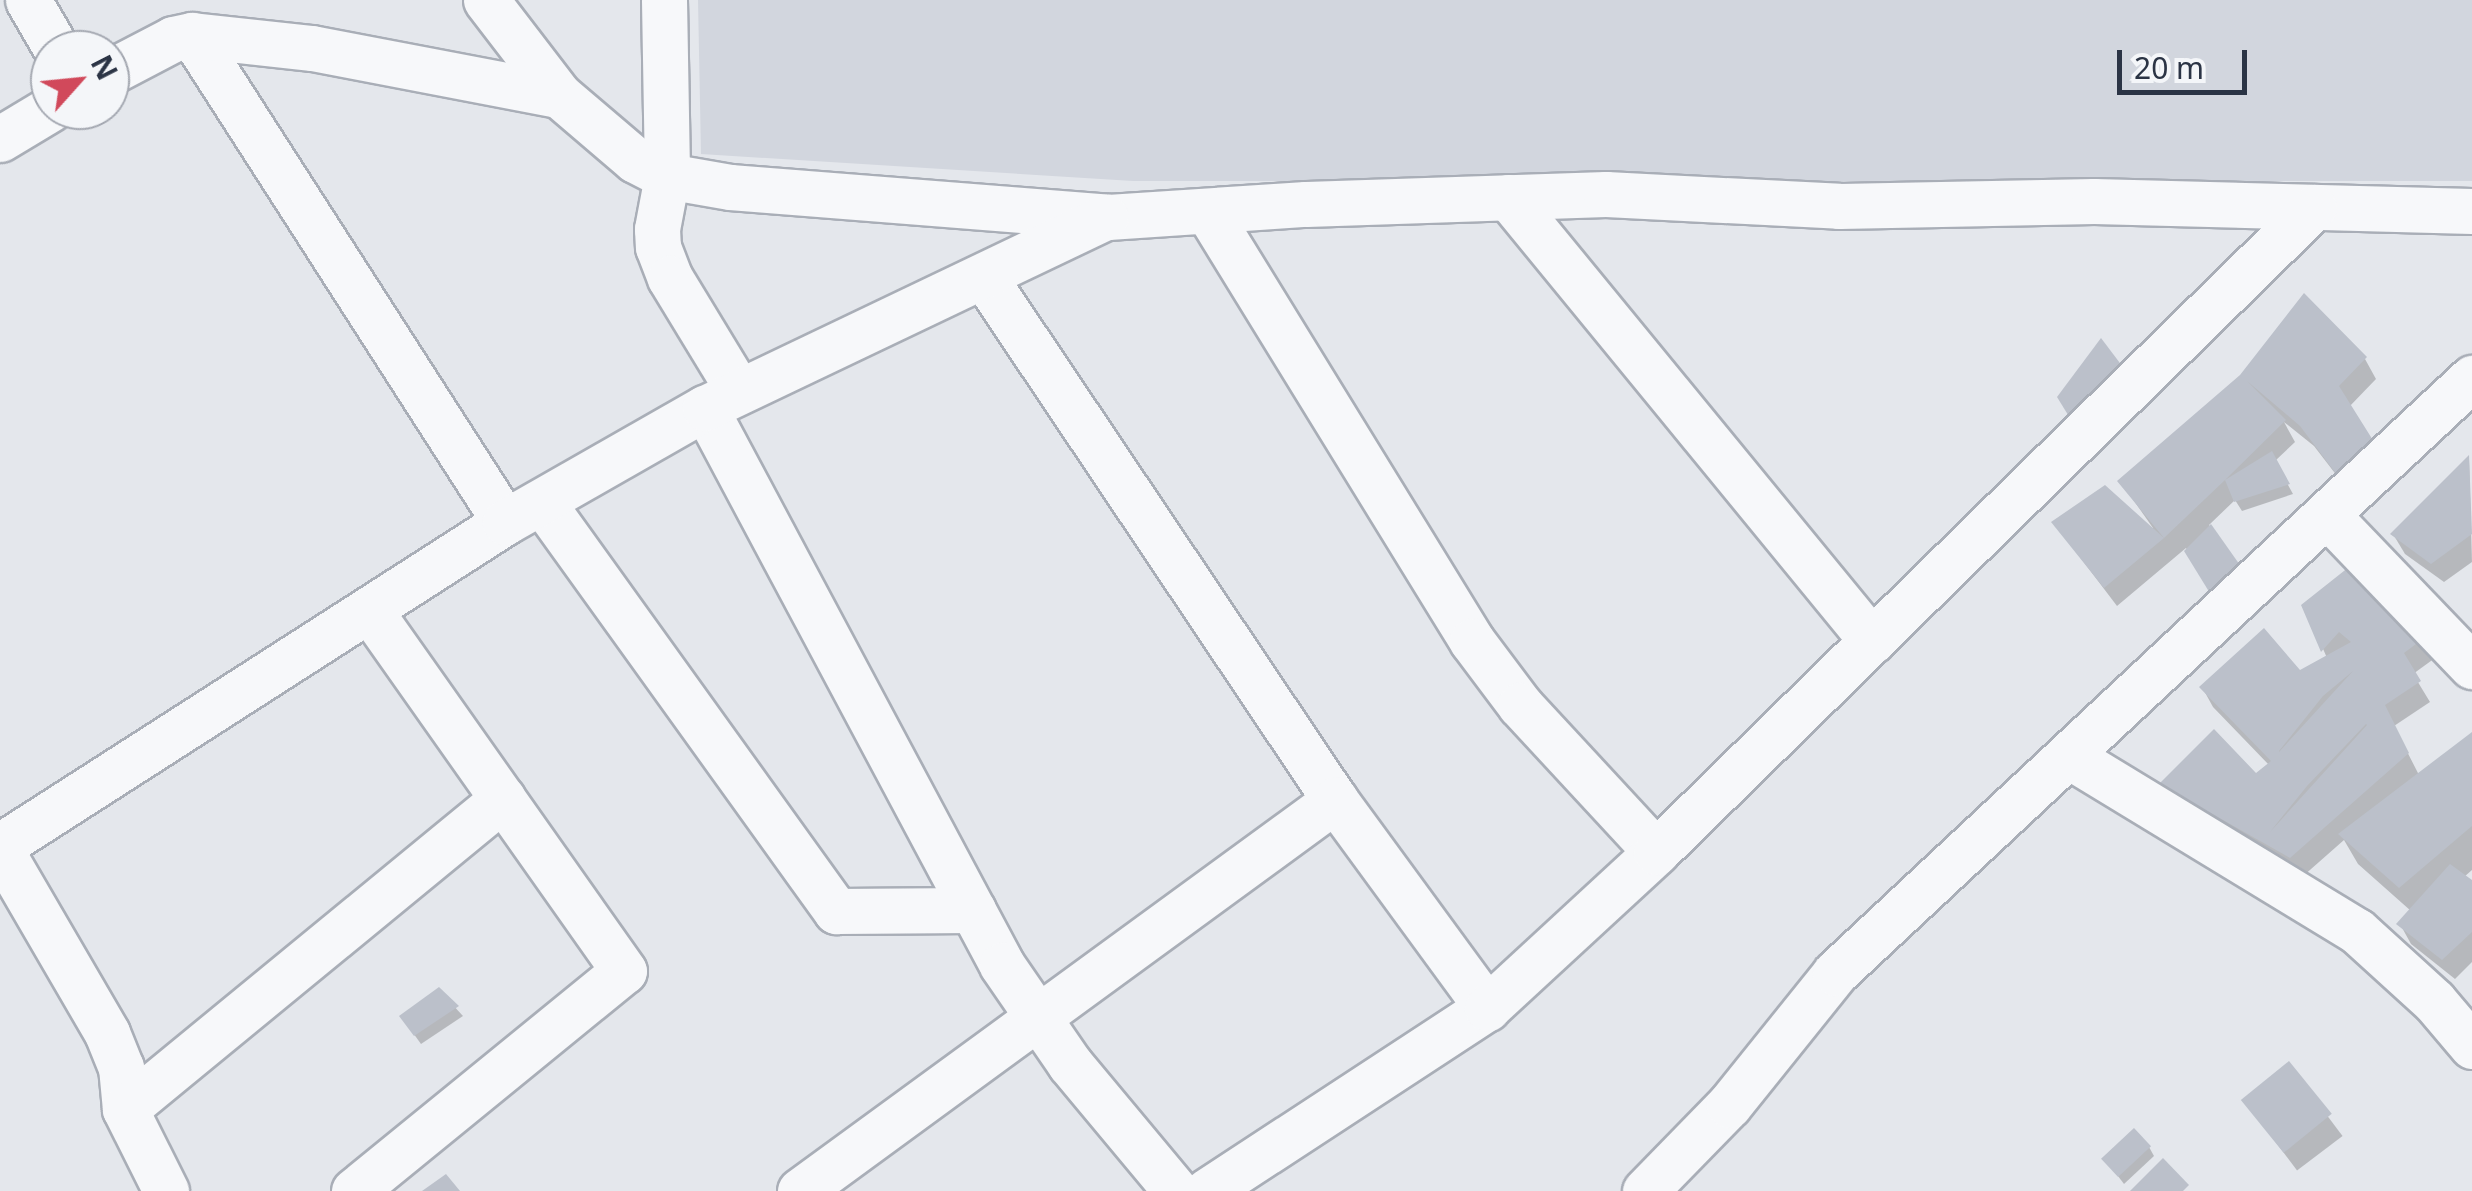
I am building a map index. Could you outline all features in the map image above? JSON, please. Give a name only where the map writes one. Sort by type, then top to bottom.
[{"type":"street","points":[[28,0],[46,30]]},
{"type":"street","points":[[486,0],[560,95],[636,160],[667,176],[730,187],[1108,216],[1606,194],[1839,206],[2094,201],[2472,211]]},
{"type":"street","points":[[664,0],[667,176],[657,229],[658,247],[721,400],[1002,964],[1070,1064],[1176,1191]]},
{"type":"street","points":[[130,62],[173,39],[192,34],[312,48],[560,95]]},
{"type":"street","points":[[192,34],[523,512],[836,911],[973,910]]},
{"type":"street","points":[[0,140],[30,121]]},
{"type":"street","points":[[1508,197],[1872,642]]},
{"type":"street","points":[[1207,1191],[1488,1008],[1656,852],[2314,207]]},
{"type":"street","points":[[1208,212],[1472,641],[1520,704],[1656,852]]},
{"type":"street","points":[[166,1191],[125,1109],[121,1068],[106,1033],[0,848],[523,512],[721,400],[1108,216]]},
{"type":"street","points":[[984,277],[1334,800],[1488,1008]]},
{"type":"street","points":[[1645,1191],[1729,1104],[1835,974],[2472,378]]},
{"type":"street","points":[[2328,516],[2472,666]]},
{"type":"street","points":[[354,1191],[624,971],[369,610]]},
{"type":"street","points":[[2069,756],[2357,931],[2434,1001],[2472,1046]]},
{"type":"street","points":[[125,1109],[503,799]]},
{"type":"street","points":[[800,1191],[1334,800]]},
{"type":"shaded area","points":[[698,0],[2472,0],[2472,181],[1133,181],[701,154]]},
{"type":"building","points":[[2304,293],[2367,357],[2339,386],[2386,461],[2337,475],[2300,426],[2247,381],[2286,420],[2164,538],[2117,481],[2240,375]]},
{"type":"building","points":[[2101,338],[2135,383],[2081,436],[2057,397]]},
{"type":"building","points":[[2272,451],[2290,484],[2234,502],[2225,480]]},
{"type":"building","points":[[2469,455],[2472,534],[2431,564],[2390,534]]},
{"type":"building","points":[[2105,485],[2164,538],[2104,588],[2051,522]]},
{"type":"building","points":[[2211,524],[2254,585],[2208,590],[2184,551]]},
{"type":"building","points":[[2354,563],[2436,629],[2404,653],[2421,681],[2385,705],[2409,753],[2290,858],[2159,784],[2214,729],[2256,773],[2271,761],[2199,687],[2264,628],[2300,670],[2351,642],[2339,632],[2321,652],[2301,605]],"holes":[[[2353,671],[2279,752],[2323,696]],[[2367,725],[2270,832],[2307,786]]]},
{"type":"building","points":[[2472,732],[2472,826],[2399,888],[2338,834]]},
{"type":"building","points":[[2450,864],[2472,880],[2472,932],[2442,960],[2396,924]]},
{"type":"building","points":[[439,987],[459,1006],[414,1036],[399,1016]]},
{"type":"building","points":[[2289,1061],[2332,1114],[2284,1153],[2241,1100]]},
{"type":"building","points":[[2134,1128],[2151,1146],[2118,1177],[2101,1159]]},
{"type":"building","points":[[2163,1158],[2189,1185],[2183,1191],[2130,1191]]},
{"type":"building","points":[[446,1174],[460,1191],[422,1191]]}]
